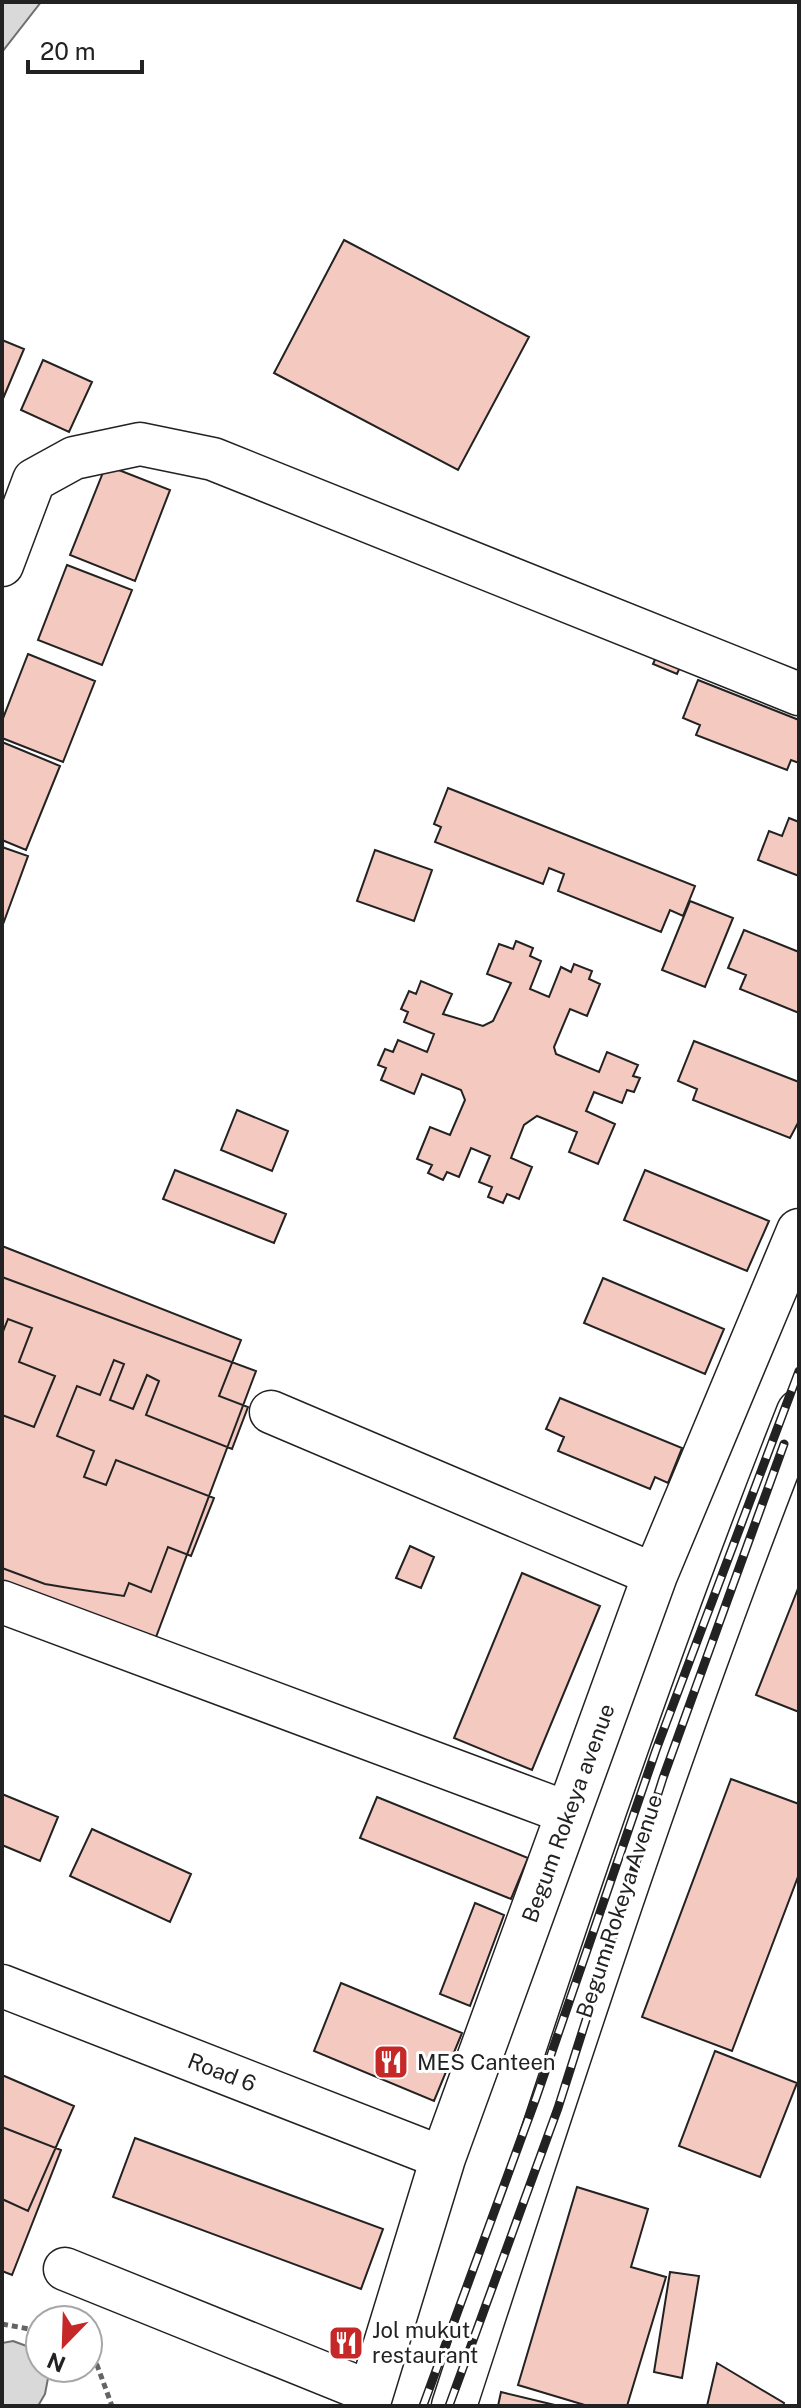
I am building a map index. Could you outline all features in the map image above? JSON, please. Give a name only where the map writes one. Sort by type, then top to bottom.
[{"type":"main road","name":"Begum Rokeya avenue","points":[[368,2399],[443,2158],[655,1575],[799,1231]]},
{"type":"main road","name":"Begum Rokeya Avenue","points":[[454,2406],[656,1793],[733,1579],[799,1412]]},
{"type":"street","points":[[2,565],[18,474],[140,444],[213,459],[799,694]]},
{"type":"street","points":[[271,1412],[655,1575]]},
{"type":"street","points":[[2,1602],[568,1813]]},
{"type":"street","name":"Road 6","points":[[2,1986],[443,2158]]},
{"type":"street","points":[[65,2269],[368,2399]]},
{"type":"path","points":[[2,2324],[24,2328]]},
{"type":"path","points":[[104,2384],[112,2406]]},
{"type":"shaded area","points":[[2,2],[41,2],[2,52]]},
{"type":"shaded area","points":[[13,2341],[24,2345],[24,2384],[47,2384],[38,2406],[2,2406],[2,2343]]},
{"type":"building","points":[[344,240],[529,337],[458,470],[274,373]]},
{"type":"building","points":[[2,340],[24,349],[2,401]]},
{"type":"building","points":[[43,360],[92,382],[69,432],[21,410]]},
{"type":"building","points":[[106,465],[170,490],[135,581],[70,555]]},
{"type":"building","points":[[67,565],[132,590],[102,665],[38,640]]},
{"type":"building","points":[[661,646],[685,656],[677,674],[653,664]]},
{"type":"building","points":[[28,654],[95,681],[63,762],[2,738],[2,721]]},
{"type":"building","points":[[698,680],[799,720],[799,763],[791,760],[787,770],[696,735],[700,725],[683,718]]},
{"type":"building","points":[[2,742],[60,766],[26,850],[2,840]]},
{"type":"building","points":[[448,788],[695,886],[683,916],[670,910],[661,932],[558,891],[564,874],[549,868],[543,884],[435,842],[441,827],[434,824]]},
{"type":"building","points":[[789,818],[799,822],[799,876],[758,860],[769,831],[782,836]]},
{"type":"building","points":[[2,847],[28,856],[2,927]]},
{"type":"building","points":[[375,850],[432,870],[414,921],[357,901]]},
{"type":"building","points":[[690,901],[733,918],[705,987],[662,970]]},
{"type":"building","points":[[744,930],[799,952],[799,1013],[740,989],[746,975],[728,968]]},
{"type":"building","points":[[516,941],[533,948],[530,956],[541,961],[530,989],[549,997],[561,967],[571,972],[574,964],[592,971],[589,979],[600,984],[587,1016],[570,1009],[554,1047],[556,1054],[599,1072],[607,1052],[638,1065],[633,1076],[640,1078],[634,1092],[627,1090],[622,1103],[594,1092],[586,1111],[615,1124],[598,1164],[569,1152],[577,1132],[537,1116],[524,1125],[511,1158],[532,1167],[519,1199],[507,1194],[503,1203],[488,1197],[492,1187],[479,1182],[490,1156],[471,1148],[459,1177],[447,1172],[443,1180],[428,1173],[432,1165],[417,1159],[430,1127],[450,1135],[465,1100],[461,1090],[422,1074],[414,1094],[381,1080],[386,1068],[378,1065],[385,1049],[393,1052],[398,1040],[427,1052],[434,1034],[404,1022],[408,1012],[401,1009],[409,991],[416,994],[421,981],[452,994],[443,1014],[483,1026],[493,1021],[511,983],[487,974],[499,944],[513,949]]},
{"type":"building","points":[[694,1041],[799,1082],[799,1121],[790,1138],[693,1100],[697,1089],[678,1081]]},
{"type":"building","points":[[237,1110],[288,1131],[272,1171],[221,1150]]},
{"type":"building","points":[[175,1170],[286,1214],[274,1243],[163,1199]]},
{"type":"building","points":[[645,1170],[769,1221],[747,1271],[624,1220]]},
{"type":"building","points":[[2,1246],[241,1340],[219,1396],[248,1407],[232,1449],[146,1415],[159,1381],[147,1375],[133,1409],[110,1400],[124,1364],[114,1360],[100,1395],[77,1386],[57,1436],[94,1451],[84,1477],[106,1485],[116,1460],[214,1498],[191,1556],[168,1547],[151,1592],[129,1583],[124,1596],[69,1588],[45,1584],[2,1568],[2,1415],[34,1427],[55,1376],[19,1362],[32,1328],[8,1319],[2,1334]]},
{"type":"building","points":[[2,1277],[256,1371],[144,1669],[2,1616]]},
{"type":"building","points":[[603,1278],[724,1329],[705,1374],[584,1323]]},
{"type":"building","points":[[560,1398],[682,1448],[668,1483],[655,1477],[650,1489],[558,1451],[564,1437],[546,1429]]},
{"type":"building","points":[[410,1546],[434,1557],[421,1588],[396,1578]]},
{"type":"building","points":[[522,1573],[600,1606],[532,1770],[454,1738]]},
{"type":"building","points":[[799,1586],[799,1712],[756,1695]]},
{"type":"building","points":[[731,1779],[799,1804],[799,1874],[732,2051],[642,2017]]},
{"type":"building","points":[[2,1794],[58,1817],[40,1861],[2,1845]]},
{"type":"building","points":[[377,1797],[528,1858],[511,1899],[360,1838]]},
{"type":"building","points":[[92,1829],[191,1874],[170,1922],[70,1876]]},
{"type":"building","points":[[475,1903],[504,1915],[470,2006],[440,1994]]},
{"type":"building","points":[[341,1983],[462,2033],[434,2101],[314,2051]]},
{"type":"building","points":[[715,2051],[797,2083],[760,2177],[679,2146]]},
{"type":"building","points":[[2,2075],[74,2106],[28,2211],[2,2199]]},
{"type":"building","points":[[2,2127],[61,2150],[12,2275],[2,2271]]},
{"type":"building","points":[[135,2138],[383,2229],[361,2289],[113,2197]]},
{"type":"building","points":[[577,2187],[648,2209],[631,2267],[666,2277],[627,2406],[588,2406],[518,2385]]},
{"type":"building","points":[[670,2272],[699,2276],[682,2378],[654,2372]]},
{"type":"building","points":[[717,2363],[784,2403],[783,2406],[707,2406]]},
{"type":"building","points":[[501,2392],[559,2406],[498,2406]]},
{"type":"railway","points":[[423,2406],[536,2098],[656,1750],[799,1371]]},
{"type":"railway","points":[[449,2406],[558,2108],[663,1778],[784,1444]]},
{"type":"place","name":"MES Canteen","points":[[391,2062]]},
{"type":"place","name":"Jol mukut restaurant","points":[[346,2343]]}]
